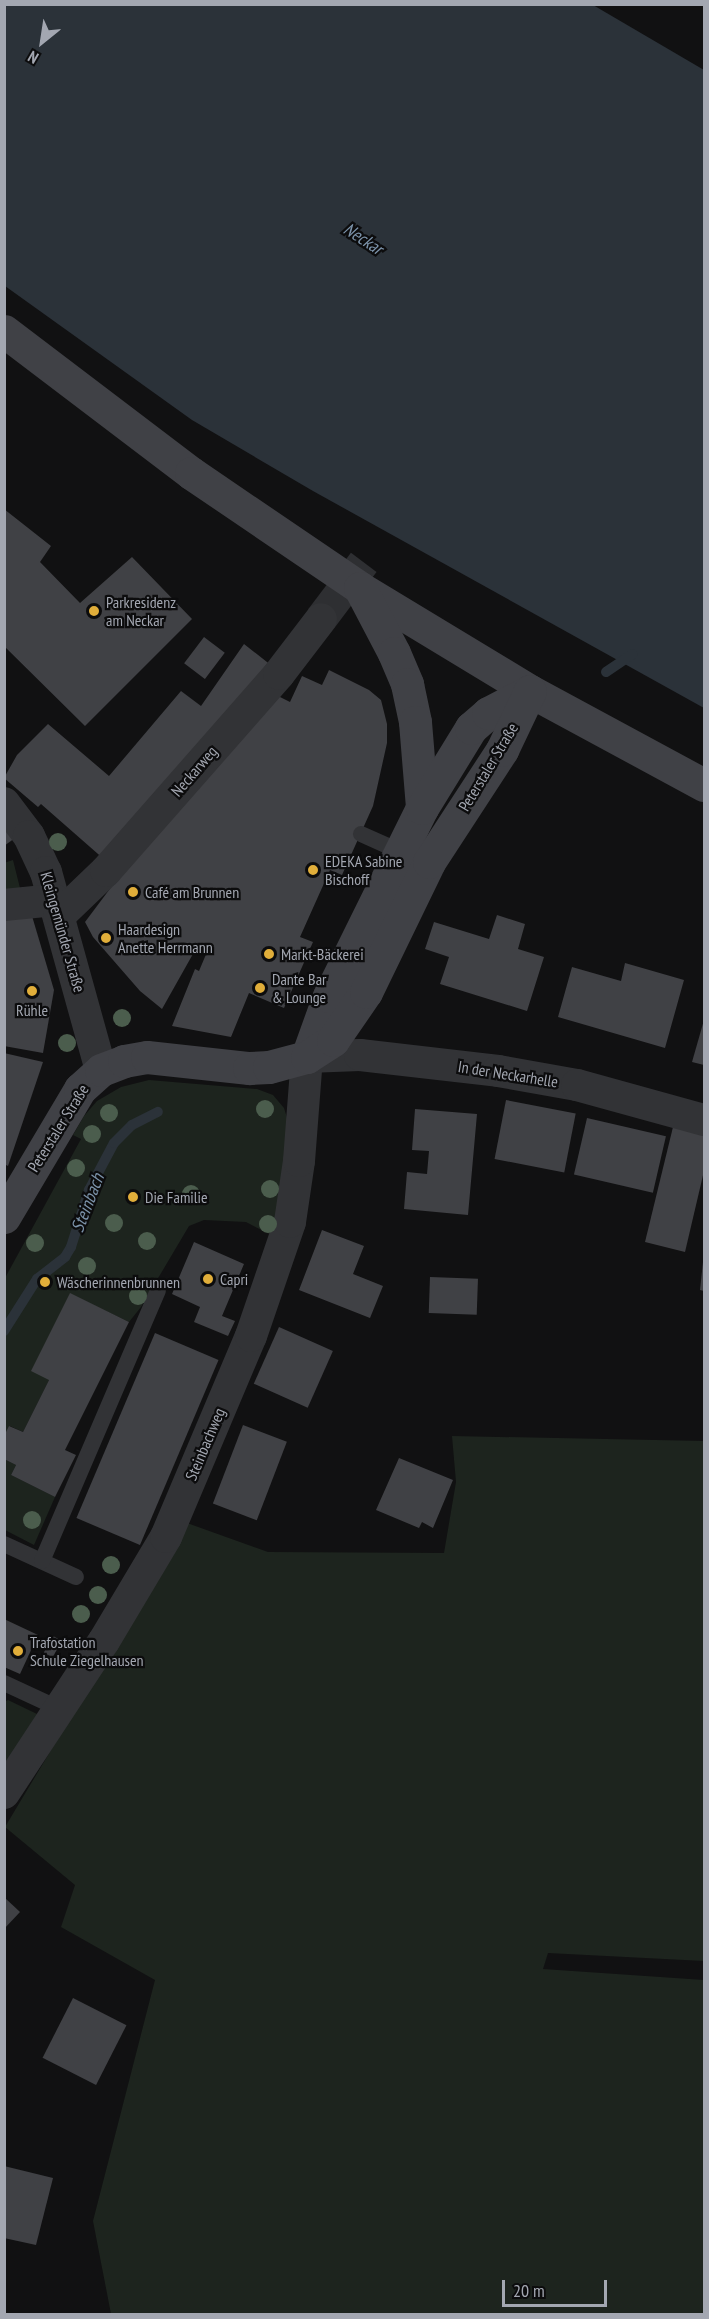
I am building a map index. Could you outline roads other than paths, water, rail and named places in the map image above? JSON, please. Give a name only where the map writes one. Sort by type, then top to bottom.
[{"type":"main road","points":[[4,331],[190,472],[360,588],[530,691],[705,785]]},
{"type":"main road","points":[[360,588],[394,653],[406,684],[415,722],[422,807]]},
{"type":"main road","name":"Peterstaler Straße","points":[[307,1057],[329,996],[422,807],[471,728],[495,708],[530,691]]},
{"type":"main road","name":"Peterstaler Straße","points":[[4,1217],[80,1089],[101,1070],[124,1061],[147,1058],[249,1068],[286,1064],[307,1057],[333,1040],[359,1004],[429,862],[502,750],[530,691]]},
{"type":"street","name":"Neckarweg","points":[[57,908],[113,863],[279,674],[321,619]]},
{"type":"street","name":"Kleingemünder Straße","points":[[4,803],[33,845],[57,908],[101,1070]]},
{"type":"street","points":[[4,905],[57,908]]},
{"type":"street","name":"In der Neckarhelle","points":[[307,1057],[360,1055],[498,1071],[578,1085],[705,1120]]},
{"type":"street","name":"Steinbachweg","points":[[4,1793],[104,1641],[166,1537],[251,1336],[290,1222],[299,1161],[307,1057]]},
{"type":"lane","points":[[361,834],[399,851]]},
{"type":"lane","points":[[42,1561],[158,1291]]},
{"type":"lane","points":[[4,1544],[76,1577]]},
{"type":"lane","points":[[4,1683],[58,1708]]},
{"type":"water","name":"Neckar","points":[[5,4],[593,5],[704,70],[704,708],[313,491],[192,420],[5,286]]},
{"type":"waterway","points":[[606,672],[633,654]]},
{"type":"waterway","name":"Steinbach","points":[[4,1331],[37,1279],[65,1257],[71,1247],[89,1190],[114,1143],[132,1125],[158,1112]]},
{"type":"tunnel","points":[[321,619],[364,562]]},
{"type":"place","name":"Parkresidenz am Neckar","points":[[94,611]]},
{"type":"place","name":"EDEKA Sabine Bischoff","points":[[313,870]]},
{"type":"place","name":"Café am Brunnen","points":[[133,892]]},
{"type":"place","name":"Haardesign Anette Herrmann","points":[[106,938]]},
{"type":"place","name":"Markt-Bäckerei","points":[[269,954]]},
{"type":"place","name":"Dante Bar & Lounge","points":[[260,988]]},
{"type":"place","name":"Rühle","points":[[32,991]]},
{"type":"place","name":"Die Familie","points":[[133,1197]]},
{"type":"place","name":"Capri","points":[[208,1279]]},
{"type":"place","name":"Wäscherinnenbrunnen","points":[[45,1282]]},
{"type":"place","name":"Trafostation Schule Ziegelhausen","points":[[18,1651]]}]
